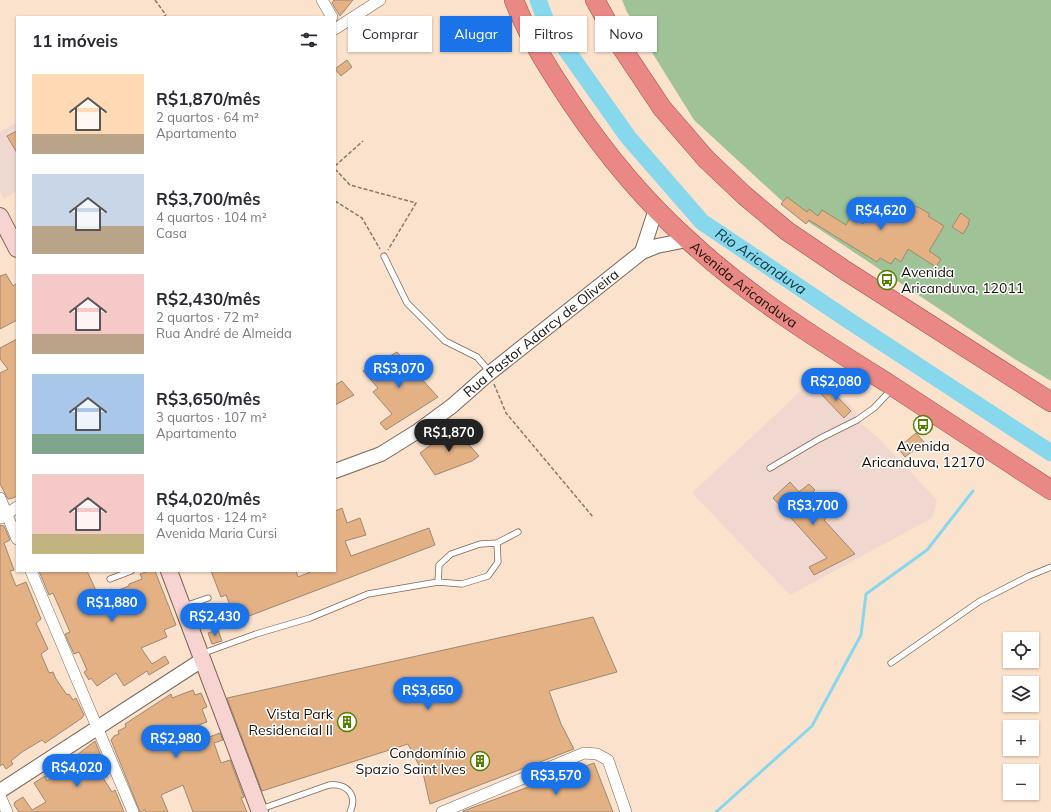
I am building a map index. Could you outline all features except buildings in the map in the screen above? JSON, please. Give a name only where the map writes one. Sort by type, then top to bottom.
[{"type":"highway","name":"Avenida Aricanduva","points":[[514,0],[547,67],[596,139],[656,209],[687,240],[766,303],[1051,490]]},
{"type":"highway","points":[[595,0],[620,46],[662,108],[706,159],[745,196],[787,231],[846,272],[1051,402]]},
{"type":"main road","points":[[0,216],[16,247]]},
{"type":"main road","points":[[169,572],[260,811]]},
{"type":"street","points":[[322,0],[331,16]]},
{"type":"street","points":[[336,26],[380,0]]},
{"type":"street","points":[[642,252],[656,209]]},
{"type":"street","name":"Rua Pastor Adarcy de Oliveira","points":[[336,471],[381,454],[418,431],[452,406],[490,372],[642,252],[657,246],[687,240]]},
{"type":"street","points":[[0,498],[3,516],[16,536]]},
{"type":"street","points":[[3,516],[16,508]]},
{"type":"street","points":[[31,572],[133,812]]},
{"type":"street","points":[[0,791],[98,728],[201,657]]},
{"type":"street","points":[[442,812],[584,753],[597,754],[608,760],[626,812]]},
{"type":"street","points":[[0,796],[7,812]]},
{"type":"lane","points":[[384,256],[407,303],[445,341],[477,358],[490,372]]},
{"type":"lane","points":[[770,468],[819,438],[857,420],[874,408],[894,388]]},
{"type":"lane","points":[[438,582],[439,565],[451,554],[480,544],[497,543],[518,532]]},
{"type":"lane","points":[[201,657],[256,634],[310,618],[368,594],[438,582],[462,584],[488,576],[498,562],[497,543]]},
{"type":"lane","points":[[891,663],[980,601],[1029,576],[1051,567]]},
{"type":"lane","points":[[110,579],[128,572]]},
{"type":"lane","points":[[182,607],[208,598]]},
{"type":"lane","points":[[260,811],[329,785],[338,784],[345,787],[352,795],[353,806],[350,812]]},
{"type":"path","points":[[155,0],[167,16]]},
{"type":"path","points":[[336,166],[363,141]]},
{"type":"path","points":[[336,168],[350,185],[416,203],[384,256],[362,218],[336,202]]},
{"type":"path","points":[[490,372],[506,413],[593,517]]},
{"type":"shaded area","points":[[16,123],[16,192],[4,199],[0,191],[0,132]]},
{"type":"shaded area","points":[[821,372],[856,412],[857,420],[876,436],[937,500],[932,518],[790,595],[692,493]]},
{"type":"green space","points":[[622,0],[1051,0],[1051,381],[1013,358],[795,213],[694,120],[652,52],[657,52],[657,16],[629,16]]},
{"type":"waterway","name":"Rio Aricanduva","points":[[538,0],[546,21],[628,137],[702,222],[1051,453]]},
{"type":"waterway","points":[[716,812],[812,726],[861,635],[866,594],[927,550],[973,491]]},
{"type":"place","name":"Avenida Aricanduva, 12011","points":[[887,280]]},
{"type":"place","name":"Avenida Aricanduva, 12170","points":[[923,425]]},
{"type":"place","name":"Vista Park Residencial II","points":[[347,722]]},
{"type":"place","name":"Condomínio Spazio Saint Ives","points":[[480,761]]}]
